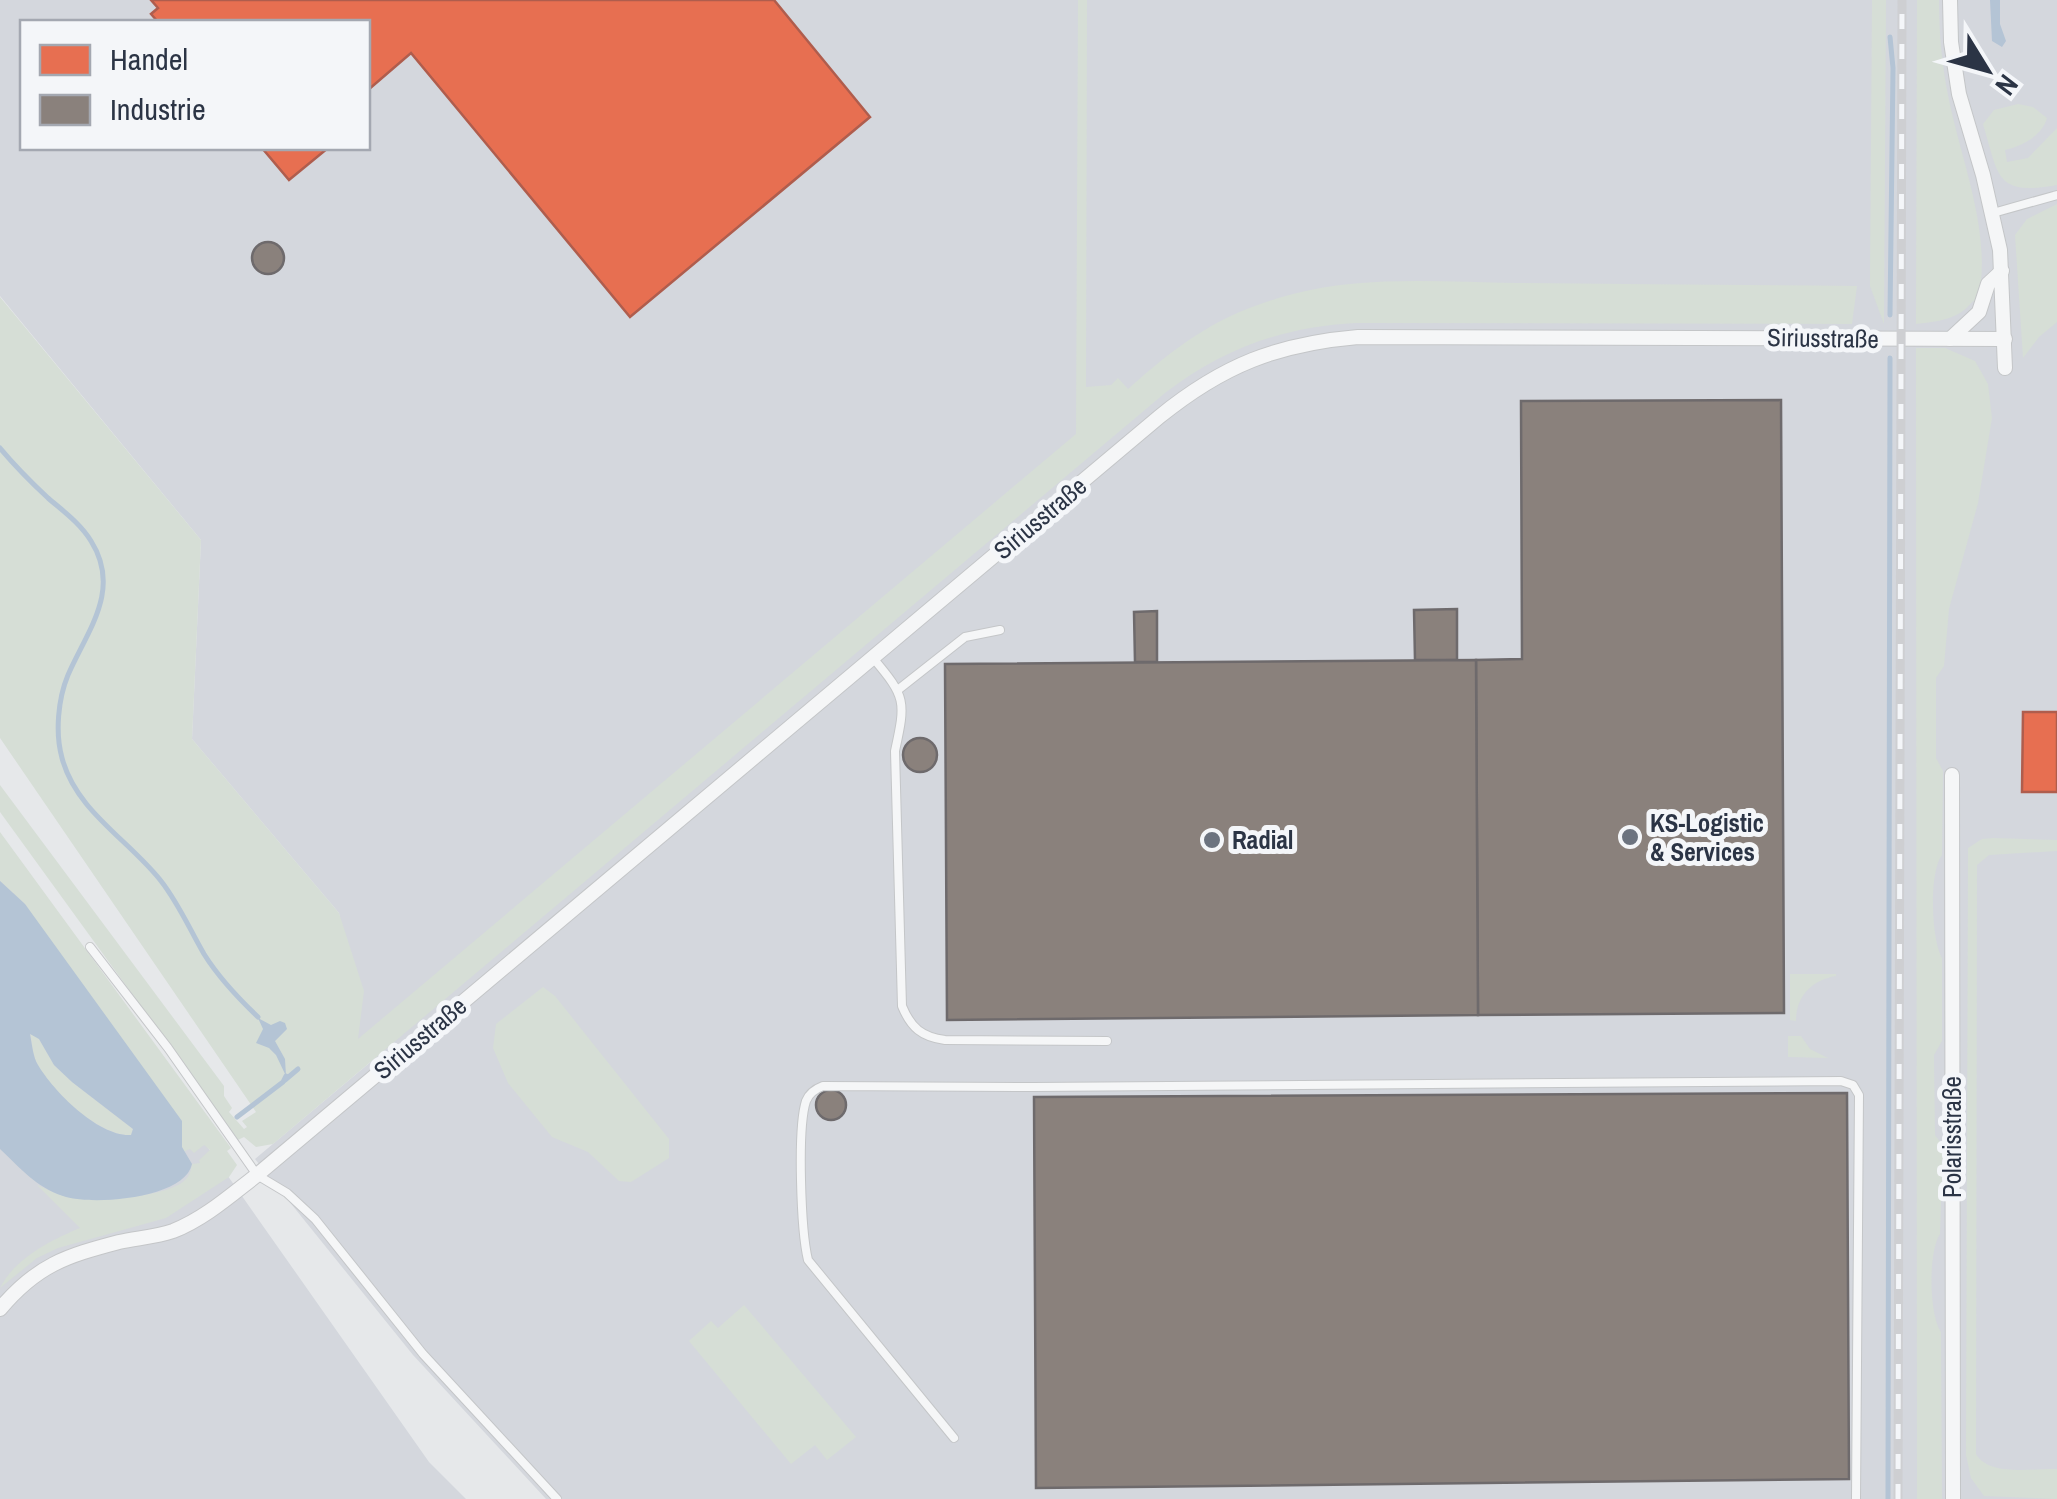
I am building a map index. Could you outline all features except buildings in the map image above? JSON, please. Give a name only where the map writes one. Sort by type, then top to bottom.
[{"type":"street","points":[[1950,0],[1951,42],[1959,94],[1993,213],[2002,271],[2005,368]]},
{"type":"street","points":[[1950,339],[1979,312],[1988,284],[2002,271]]},
{"type":"street","name":"Siriusstraße","points":[[0,1309],[14,1292],[51,1262],[118,1242],[172,1232],[257,1175],[1192,390],[1228,369],[1298,344],[1358,337],[2005,339]]},
{"type":"street","name":"Polarisstraße","points":[[1952,775],[1953,1499]]},
{"type":"lane","points":[[1993,213],[2057,195]]},
{"type":"lane","points":[[899,689],[965,637],[1000,630]]},
{"type":"lane","points":[[873,658],[899,689],[903,714],[894,751],[902,1006],[908,1020],[930,1038],[945,1040],[1107,1041]]},
{"type":"lane","points":[[90,947],[168,1048],[257,1175],[287,1193],[315,1219],[423,1354],[557,1499]]},
{"type":"lane","points":[[954,1438],[808,1260],[802,1234],[804,1119],[806,1100],[822,1086],[1842,1082],[1859,1095],[1856,1499]]},
{"type":"shaded area","points":[[0,0],[2057,0],[2057,1499],[546,1499],[413,1355],[255,1159],[373,1060],[357,1041],[339,913],[192,739],[201,540],[0,296]]},
{"type":"shaded area","points":[[1078,0],[1087,0],[1086,387],[1111,385],[1118,378],[1128,389],[1202,332],[1242,311],[1289,295],[1373,282],[1857,286],[1852,324],[1356,323],[1304,329],[1232,352],[1165,393],[273,1144],[256,1147],[244,1137],[238,1140],[0,812],[0,785],[224,1086],[224,1096],[232,1108],[229,1112],[244,1129],[247,1127],[242,1121],[256,1112],[0,738],[0,297],[201,540],[192,739],[339,913],[364,991],[358,1039],[1076,434]]},
{"type":"shaded area","points":[[1872,0],[1886,0],[1884,324],[1870,286]]},
{"type":"shaded area","points":[[1917,0],[1939,0],[1947,88],[1982,253],[1977,304],[1973,301],[1948,318],[1916,324]]},
{"type":"shaded area","points":[[2018,104],[2033,107],[2047,118],[2030,139],[2005,150],[2007,162],[2028,158],[2057,128],[2057,185],[2022,188],[2011,185],[1997,169],[1983,124],[1994,110]]},
{"type":"shaded area","points":[[2057,204],[2057,322],[2023,358],[2015,235],[2027,219]]},
{"type":"shaded area","points":[[1916,348],[1945,348],[1975,361],[1988,384],[1992,418],[1978,503],[1949,609],[1944,666],[1936,678],[1936,758],[1943,771],[1942,855],[1935,876],[1933,906],[1942,958],[1942,1041],[1934,1055],[1935,1135],[1943,1146],[1940,1234],[1933,1254],[1932,1283],[1934,1312],[1941,1332],[1942,1499],[1917,1499]]},
{"type":"shaded area","points":[[0,832],[231,1148],[227,1151],[237,1165],[229,1177],[166,1218],[58,1248],[37,1258],[0,1288],[24,1259],[80,1228],[37,1185],[79,1198],[111,1199],[164,1191],[187,1177],[192,1164],[200,1163],[210,1150],[204,1145],[194,1153],[190,1149],[183,1152],[25,904],[0,881]]},
{"type":"shaded area","points":[[1982,839],[2057,840],[2057,851],[1989,855],[1977,865],[1976,1454],[2001,1469],[2057,1469],[2057,1499],[1984,1496],[1971,1478],[1966,1455],[1968,848]]},
{"type":"shaded area","points":[[0,852],[429,1462],[466,1499],[0,1499]]},
{"type":"shaded area","points":[[1790,974],[1836,974],[1807,991],[1799,1004],[1796,1021],[1790,1020]]},
{"type":"shaded area","points":[[543,987],[555,996],[669,1139],[669,1158],[631,1182],[619,1181],[588,1152],[552,1137],[508,1083],[493,1048],[496,1024]]},
{"type":"shaded area","points":[[30,1032],[39,1039],[54,1065],[133,1129],[131,1135],[105,1129],[65,1099],[37,1064]]},
{"type":"shaded area","points":[[1788,1036],[1801,1036],[1810,1049],[1828,1058],[1788,1057]]},
{"type":"shaded area","points":[[744,1305],[856,1437],[827,1460],[815,1445],[791,1464],[689,1341],[711,1321],[718,1328]]},
{"type":"water","points":[[1990,0],[2000,0],[2000,24],[2006,41],[2002,47],[1992,41]]},
{"type":"water","points":[[0,881],[25,904],[182,1121],[182,1147],[192,1164],[186,1176],[155,1192],[114,1199],[76,1199],[45,1188],[0,1149]],"holes":[[[30,1034],[39,1039],[54,1065],[133,1129],[131,1135],[105,1129],[66,1100],[36,1062]]]},
{"type":"water","points":[[258,1018],[271,1025],[285,1023],[287,1029],[275,1041],[285,1059],[286,1076],[276,1055],[256,1043],[263,1029]]},
{"type":"waterway","points":[[1890,37],[1890,315]]},
{"type":"waterway","points":[[1888,1499],[1890,358]]},
{"type":"waterway","points":[[0,448],[82,529],[100,559],[103,576],[98,610],[68,675],[60,705],[60,748],[69,777],[91,809],[161,881],[210,963],[258,1017]]},
{"type":"waterway","points":[[285,1080],[298,1069]]},
{"type":"waterway","points":[[237,1117],[286,1076]]},
{"type":"railway","points":[[1898,1499],[1902,0]]},
{"type":"place","name":"KS-Logistic & Services","points":[[1630,837]]},
{"type":"place","name":"Radial","points":[[1212,840]]}]
